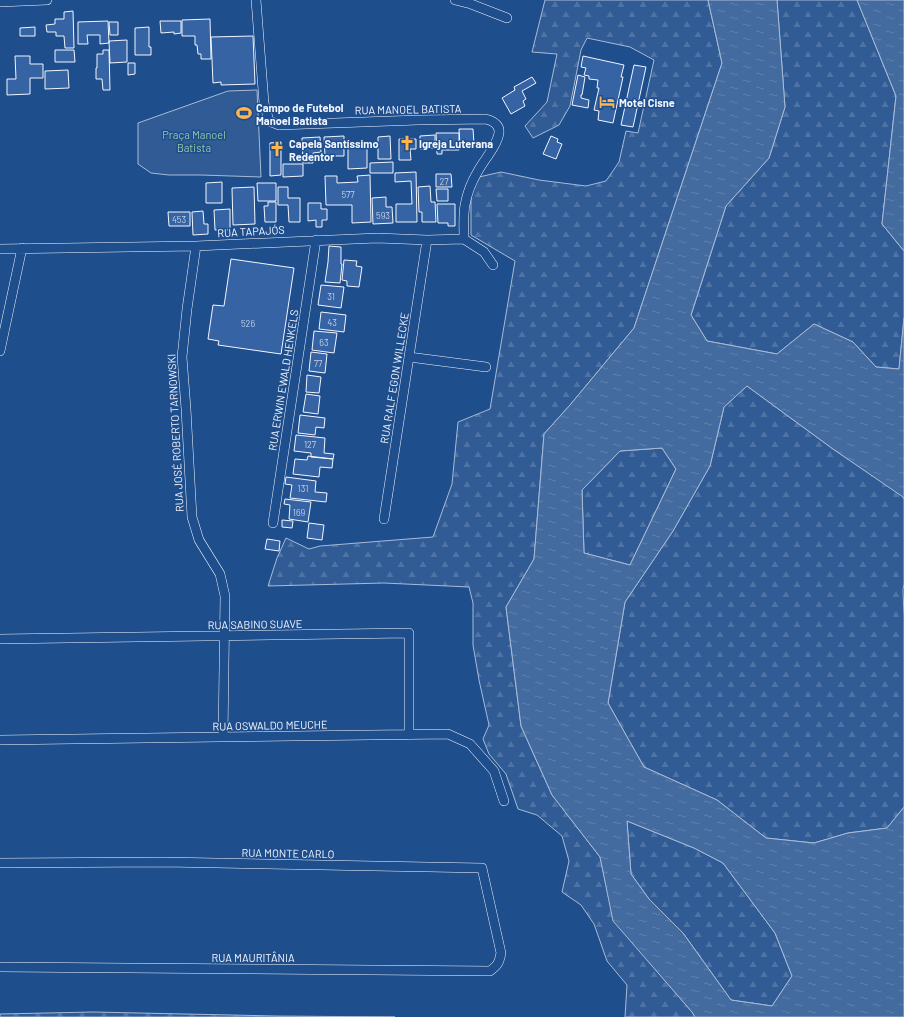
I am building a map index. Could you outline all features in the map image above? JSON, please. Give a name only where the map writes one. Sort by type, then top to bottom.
[{"type":"street","points":[[0,2],[46,0]]},
{"type":"street","name":"RUA MANOEL BATISTA","points":[[256,0],[264,103],[269,121],[279,125],[486,119],[492,120],[498,126],[499,132],[495,144],[477,172],[469,188],[465,205],[464,240]]},
{"type":"street","points":[[455,0],[471,4],[507,18]]},
{"type":"street","name":"RUA TAPAJÓS","points":[[0,249],[196,246],[377,238],[464,240]]},
{"type":"street","name":"RUA ERWIN EWALD HENKELS","points":[[273,523],[316,240]]},
{"type":"street","name":"RUA RALF EGON WILLECKE","points":[[384,519],[427,240]]},
{"type":"street","points":[[464,240],[484,252],[493,265]]},
{"type":"street","name":"RUA JOSÉ ROBERTO TARNOWSKI","points":[[196,246],[182,357],[192,517],[199,540],[220,574],[225,596],[223,737]]},
{"type":"street","points":[[0,351],[22,248]]},
{"type":"street","points":[[409,357],[486,367]]},
{"type":"street","name":"RUA SABINO SUAVE","points":[[0,640],[409,632],[409,735]]},
{"type":"street","name":"RUA OSWALDO MEUCHE","points":[[0,740],[448,734],[470,744],[494,771],[504,801]]},
{"type":"street","name":"RUA MONTE CARLO","points":[[0,863],[164,862],[482,868],[501,953],[500,960]]},
{"type":"street","name":"RUA MAURITÂNIA","points":[[0,967],[490,971],[497,966],[500,960]]},
{"type":"green space","points":[[545,0],[708,0],[722,63],[634,328],[544,434],[534,559],[506,607],[521,726],[552,795],[600,857],[614,921],[695,1017],[625,1017],[627,985],[607,961],[594,924],[581,905],[562,892],[569,861],[562,836],[537,815],[518,809],[506,774],[489,754],[483,739],[489,725],[473,645],[473,603],[469,587],[384,583],[268,586],[277,558],[286,538],[309,549],[320,546],[433,537],[452,484],[458,422],[490,409],[515,261],[471,235],[471,191],[479,177],[501,172],[539,180],[586,186],[606,181],[619,162],[626,131],[638,133],[654,60],[630,47],[587,38],[581,50],[570,106],[559,125],[533,138],[525,126],[547,102],[557,54],[532,52]]},
{"type":"green space","points":[[777,0],[857,0],[896,96],[882,224],[904,251],[904,318],[899,369],[876,367],[853,342],[814,324],[777,354],[707,341],[691,315],[726,206],[769,158],[785,107]]},
{"type":"green space","name":"Praça Manoel Batista","points":[[257,90],[261,177],[169,175],[151,173],[138,164],[138,123],[228,91]]},
{"type":"green space","points":[[747,386],[833,449],[904,497],[904,807],[887,828],[848,833],[814,843],[766,838],[717,800],[644,767],[608,703],[625,602],[673,531],[710,466],[724,407]]},
{"type":"green space","points":[[662,448],[676,469],[630,565],[584,553],[582,490],[620,451]]},
{"type":"green space","points":[[627,821],[694,848],[723,863],[775,933],[792,976],[772,1006],[731,1000],[683,933],[649,899],[631,874]]},
{"type":"green space","points":[[93,1012],[395,1017],[0,1017],[0,1014]]},
{"type":"water","points":[[708,0],[777,0],[785,107],[769,158],[726,206],[691,315],[707,341],[777,354],[814,324],[853,342],[876,367],[899,369],[904,318],[904,499],[747,386],[724,407],[710,466],[673,531],[625,602],[608,703],[644,767],[717,800],[766,838],[814,843],[848,833],[887,828],[904,807],[904,1017],[695,1017],[613,921],[600,857],[552,795],[521,726],[506,607],[534,559],[544,434],[634,328],[722,63]],"holes":[[[662,448],[676,469],[630,565],[584,553],[582,490],[620,451]],[[627,821],[694,848],[723,863],[775,933],[792,976],[772,1006],[731,1000],[683,933],[649,899],[631,874]]]},
{"type":"water","points":[[857,0],[904,0],[904,251],[882,224],[896,96]]},
{"type":"building","points":[[73,11],[74,48],[65,48],[64,36],[56,36],[56,32],[47,32],[46,25],[55,24],[55,19],[64,19],[64,12]]},
{"type":"building","points":[[210,19],[211,59],[201,59],[201,54],[198,54],[197,45],[195,45],[195,36],[182,36],[182,20]]},
{"type":"building","points":[[108,21],[109,43],[100,44],[100,35],[87,35],[88,44],[78,44],[78,22]]},
{"type":"building","points":[[160,21],[181,21],[181,33],[161,33]]},
{"type":"building","points":[[109,22],[118,22],[118,35],[110,35]]},
{"type":"building","points":[[35,27],[35,36],[20,36],[20,28]]},
{"type":"building","points":[[149,27],[149,47],[151,47],[151,55],[135,55],[135,28]]},
{"type":"building","points":[[253,36],[255,84],[221,85],[221,82],[213,83],[211,37]]},
{"type":"building","points":[[127,40],[127,62],[110,63],[109,41]]},
{"type":"building","points":[[55,50],[74,50],[75,62],[55,62]]},
{"type":"building","points":[[103,50],[109,50],[110,90],[103,90],[102,79],[96,79],[97,54],[103,54]]},
{"type":"building","points":[[15,56],[30,56],[30,64],[43,64],[43,78],[30,78],[30,94],[7,95],[7,79],[16,79]]},
{"type":"building","points":[[583,56],[624,65],[621,77],[623,77],[613,123],[598,120],[599,111],[594,110],[599,88],[597,88],[598,80],[589,79],[589,76],[584,75],[586,68],[581,67]]},
{"type":"building","points":[[128,63],[135,63],[135,74],[128,75]]},
{"type":"building","points":[[634,65],[646,67],[633,127],[621,125]]},
{"type":"building","points":[[68,70],[69,88],[45,89],[45,71]]},
{"type":"building","points":[[578,75],[585,77],[581,98],[589,100],[588,108],[572,105]]},
{"type":"building","points":[[532,77],[536,83],[522,91],[526,99],[523,101],[525,106],[511,114],[502,98],[515,90],[514,87]]},
{"type":"building","points":[[459,129],[473,129],[474,144],[460,145]]},
{"type":"building","points":[[436,133],[459,133],[459,150],[442,150],[442,154],[437,154]]},
{"type":"building","points":[[435,135],[435,148],[420,149],[420,136]]},
{"type":"building","points":[[344,136],[344,156],[325,156],[324,137]]},
{"type":"building","points":[[390,136],[391,159],[378,159],[378,137]]},
{"type":"building","points":[[551,136],[558,139],[557,142],[562,144],[556,159],[543,154]]},
{"type":"building","points":[[320,137],[321,152],[313,153],[313,163],[303,163],[302,138]]},
{"type":"building","points":[[399,139],[416,139],[416,149],[410,149],[411,160],[399,160]]},
{"type":"building","points":[[281,142],[281,175],[270,176],[270,143]]},
{"type":"building","points":[[348,146],[367,146],[367,168],[348,169]]},
{"type":"building","points":[[393,162],[393,173],[370,173],[370,163]]},
{"type":"building","points":[[283,164],[303,164],[303,176],[283,177]]},
{"type":"building","points":[[416,172],[417,222],[396,222],[396,204],[412,204],[411,181],[395,182],[395,173]]},
{"type":"building","points":[[436,174],[451,174],[452,187],[436,187]]},
{"type":"building","points":[[370,175],[371,222],[352,223],[352,205],[326,205],[325,176],[337,176],[337,183],[358,182],[357,176]]},
{"type":"building","points":[[222,182],[222,203],[206,203],[206,183]]},
{"type":"building","points":[[257,183],[276,183],[276,201],[258,201]]},
{"type":"building","points":[[430,186],[431,202],[435,202],[436,222],[422,222],[422,212],[419,212],[418,187]]},
{"type":"building","points":[[254,187],[255,224],[233,225],[232,188]]},
{"type":"building","points":[[278,187],[288,187],[288,198],[300,198],[300,222],[289,222],[288,205],[278,205]]},
{"type":"building","points":[[436,189],[448,189],[448,201],[437,201]]},
{"type":"building","points":[[386,197],[386,207],[392,207],[393,223],[373,224],[372,198]]},
{"type":"building","points":[[268,202],[276,202],[276,222],[265,222],[264,206],[268,206]]},
{"type":"building","points":[[308,203],[321,203],[321,209],[327,209],[327,220],[322,220],[322,227],[316,227],[316,220],[308,221]]},
{"type":"building","points":[[437,204],[455,204],[455,226],[448,226],[448,223],[438,223]]},
{"type":"building","points":[[230,209],[230,230],[215,230],[214,210]]},
{"type":"building","points":[[203,211],[204,224],[208,224],[208,234],[193,235],[192,212]]},
{"type":"building","points":[[168,212],[190,212],[190,226],[169,226]]},
{"type":"building","points":[[329,246],[341,247],[342,264],[340,283],[325,282]]},
{"type":"building","points":[[231,259],[294,268],[281,354],[218,345],[219,341],[208,339],[213,305],[224,306]]},
{"type":"building","points":[[344,260],[357,261],[356,266],[362,267],[359,287],[347,286],[347,281],[342,280]]},
{"type":"building","points":[[321,285],[344,287],[341,308],[318,305]]},
{"type":"building","points":[[321,312],[346,315],[344,332],[319,329]]},
{"type":"building","points":[[314,331],[337,333],[334,353],[312,350]]},
{"type":"building","points":[[311,352],[327,354],[325,373],[309,371]]},
{"type":"building","points":[[307,375],[321,377],[319,393],[306,392]]},
{"type":"building","points":[[306,394],[320,396],[318,414],[303,412]]},
{"type":"building","points":[[300,415],[325,418],[324,428],[316,427],[315,435],[298,433]]},
{"type":"building","points":[[296,435],[325,438],[324,453],[334,454],[333,459],[311,457],[311,453],[294,451]]},
{"type":"building","points":[[308,456],[333,459],[332,468],[320,467],[319,477],[293,474],[295,459],[307,460]]},
{"type":"building","points":[[286,477],[316,481],[315,492],[327,493],[326,502],[290,498],[292,485],[285,484]]},
{"type":"building","points":[[285,499],[311,502],[308,522],[289,519],[290,505],[284,504]]},
{"type":"building","points":[[282,520],[293,521],[292,528],[282,527]]},
{"type":"building","points":[[309,523],[324,525],[322,540],[307,538]]},
{"type":"building","points":[[267,539],[280,541],[279,551],[265,549]]},
{"type":"place","name":"Motel Cisne","points":[[607,102]]},
{"type":"place","name":"Campo de Futebol Manoel Batista","points":[[244,113]]},
{"type":"place","name":"Igreja Luterana","points":[[407,143]]},
{"type":"place","name":"Capela Santíssimo Redentor","points":[[277,149]]}]
